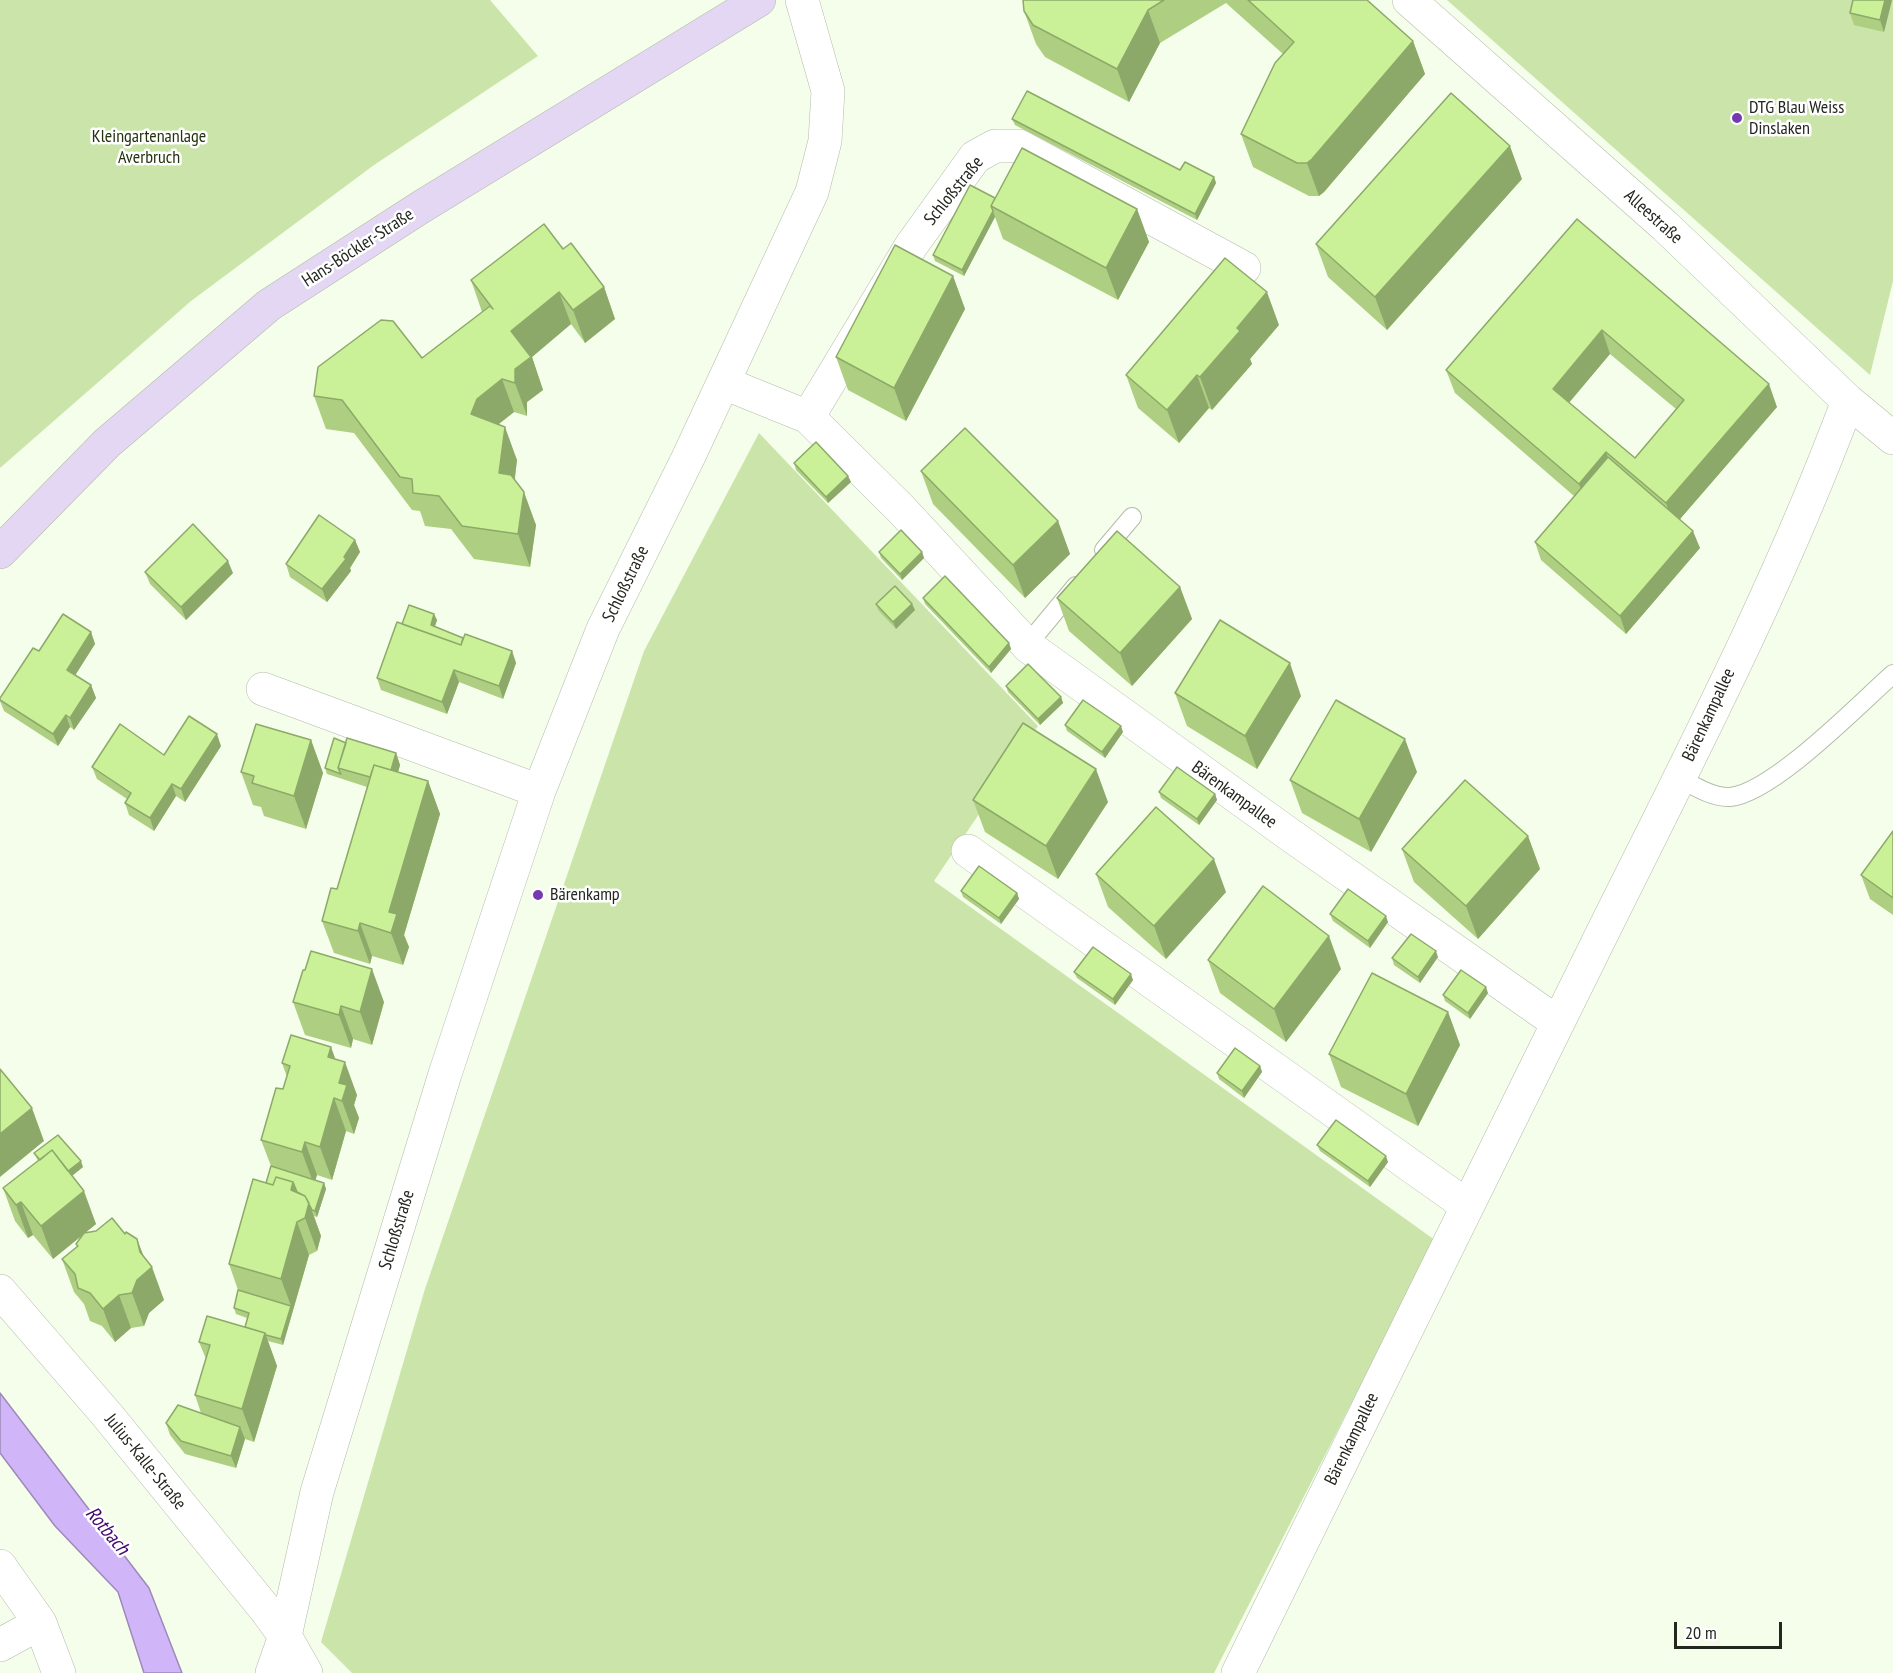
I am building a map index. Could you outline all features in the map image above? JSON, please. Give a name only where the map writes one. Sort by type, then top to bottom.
[{"type":"main road","name":"Hans-Böckler-Straße","points":[[0,552],[107,443],[269,305],[421,207],[759,0]]},
{"type":"street","name":"Schloßstraße","points":[[272,1673],[285,1636],[317,1492],[445,1074],[539,791],[603,629],[724,383],[812,192],[825,141],[828,91],[802,0]]},
{"type":"street","name":"Alleestraße","points":[[1409,0],[1665,226],[1848,401],[1893,438]]},
{"type":"street","name":"Schloßstraße","points":[[808,417],[911,246],[975,157],[996,146],[1019,146],[1244,268]]},
{"type":"street","points":[[724,383],[808,417],[900,508],[1028,646]]},
{"type":"street","name":"Bärenkampallee","points":[[1238,1673],[1466,1205],[1679,778],[1814,493],[1848,401]]},
{"type":"street","name":"Bärenkampallee","points":[[1028,646],[1293,837],[1558,1023]]},
{"type":"street","points":[[263,689],[539,791]]},
{"type":"street","points":[[968,851],[1466,1205]]},
{"type":"street","name":"Julius-Kalle-Straße","points":[[0,1291],[108,1416],[285,1636],[306,1673]]},
{"type":"street","points":[[0,1566],[40,1623],[59,1673]]},
{"type":"street","points":[[0,1645],[40,1623]]},
{"type":"lane","points":[[1028,646],[1132,517]]},
{"type":"lane","points":[[1679,778],[1709,793],[1731,797],[1775,779],[1893,674]]},
{"type":"green space","name":"Kleingartenanlage Averbruch","points":[[0,0],[490,0],[538,56],[374,165],[191,301],[0,468]]},
{"type":"green space","name":"DTG Blau Weiss Dinslaken","points":[[1447,0],[1893,0],[1893,281],[1870,375]]},
{"type":"green space","points":[[759,433],[1038,726],[934,881],[1439,1243],[1377,1353],[1214,1673],[352,1673],[321,1642],[425,1289],[644,651]]},
{"type":"shaded area","points":[[0,1393],[149,1588],[182,1673],[144,1673],[118,1592],[55,1526],[0,1453]]},
{"type":"building","points":[[1023,0],[1164,0],[1148,10],[1117,69],[1033,25],[1024,11]]},
{"type":"building","points":[[1248,0],[1367,0],[1413,41],[1307,163],[1297,163],[1241,134],[1275,63],[1294,42]]},
{"type":"building","points":[[1853,0],[1885,0],[1880,20],[1850,13]]},
{"type":"building","points":[[1027,91],[1180,170],[1185,162],[1214,177],[1195,214],[1012,119]]},
{"type":"building","points":[[1451,93],[1510,146],[1375,297],[1316,244]]},
{"type":"building","points":[[1022,148],[1137,209],[1106,268],[991,206]]},
{"type":"building","points":[[970,185],[995,198],[991,206],[993,211],[962,270],[933,255]]},
{"type":"building","points":[[1577,219],[1769,384],[1666,503],[1606,452],[1579,484],[1446,370]],"holes":[[[1602,330],[1684,400],[1635,458],[1553,389]]]},
{"type":"building","points":[[544,224],[563,249],[571,243],[604,287],[573,310],[559,292],[511,331],[531,357],[515,369],[515,383],[502,379],[477,399],[471,414],[505,427],[499,473],[511,475],[524,492],[518,534],[462,526],[439,496],[413,493],[412,479],[400,477],[342,400],[314,396],[318,367],[381,320],[393,321],[422,358],[490,306],[493,309],[471,280]]},
{"type":"building","points":[[895,245],[953,276],[894,388],[836,357]]},
{"type":"building","points":[[1225,258],[1267,292],[1237,328],[1240,331],[1200,377],[1197,375],[1167,410],[1126,375]]},
{"type":"building","points":[[965,428],[1058,521],[1013,565],[921,471]]},
{"type":"building","points":[[816,442],[848,476],[826,497],[794,463]]},
{"type":"building","points":[[1608,457],[1693,531],[1620,616],[1535,542]]},
{"type":"building","points":[[319,515],[355,540],[344,557],[346,559],[322,589],[286,564]]},
{"type":"building","points":[[193,524],[228,561],[181,607],[145,572]]},
{"type":"building","points":[[901,530],[922,552],[900,574],[879,552]]},
{"type":"building","points":[[1117,531],[1180,587],[1120,653],[1057,598]]},
{"type":"building","points":[[945,576],[1009,643],[989,667],[923,598]]},
{"type":"building","points":[[895,586],[912,604],[893,622],[876,604]]},
{"type":"building","points":[[409,605],[434,614],[431,625],[463,638],[461,645],[402,624]]},
{"type":"building","points":[[63,614],[91,632],[67,670],[91,685],[70,718],[66,715],[53,734],[0,698],[33,648],[39,651]]},
{"type":"building","points":[[1220,620],[1290,663],[1245,736],[1175,693]]},
{"type":"building","points":[[397,622],[461,645],[465,634],[512,651],[499,686],[454,670],[442,702],[377,678]]},
{"type":"building","points":[[1028,664],[1061,697],[1038,719],[1006,686]]},
{"type":"building","points":[[1083,700],[1121,726],[1102,752],[1065,725]]},
{"type":"building","points":[[1336,700],[1405,739],[1359,819],[1290,780]]},
{"type":"building","points":[[189,716],[217,734],[181,789],[172,784],[150,818],[125,803],[131,793],[92,767],[120,724],[164,755]]},
{"type":"building","points":[[1023,723],[1096,769],[1046,846],[973,800]]},
{"type":"building","points":[[256,724],[311,740],[294,796],[252,783],[254,776],[241,772]]},
{"type":"building","points":[[334,738],[346,743],[338,768],[341,774],[325,768]]},
{"type":"building","points":[[347,738],[396,753],[391,770],[374,765],[370,777],[338,768]]},
{"type":"building","points":[[374,765],[428,781],[389,912],[397,914],[391,933],[360,923],[358,931],[322,921],[331,888],[337,889]]},
{"type":"building","points":[[1177,767],[1215,794],[1197,819],[1159,792]]},
{"type":"building","points":[[1465,780],[1528,836],[1466,906],[1402,849]]},
{"type":"building","points":[[1156,807],[1214,859],[1154,926],[1096,874]]},
{"type":"building","points":[[1893,831],[1893,898],[1861,875]]},
{"type":"building","points":[[979,866],[1017,893],[999,918],[961,891]]},
{"type":"building","points":[[1263,886],[1329,936],[1274,1009],[1208,960]]},
{"type":"building","points":[[1348,889],[1386,916],[1368,941],[1330,914]]},
{"type":"building","points":[[1411,934],[1436,951],[1418,977],[1392,958]]},
{"type":"building","points":[[1093,947],[1131,974],[1113,999],[1074,972]]},
{"type":"building","points":[[311,951],[372,969],[360,1012],[341,1006],[339,1015],[293,1002]]},
{"type":"building","points":[[1461,970],[1486,987],[1468,1013],[1443,995]]},
{"type":"building","points":[[1372,973],[1448,1012],[1406,1094],[1329,1054]]},
{"type":"building","points":[[291,1035],[331,1047],[328,1057],[345,1062],[339,1083],[347,1085],[342,1101],[334,1098],[320,1147],[305,1142],[302,1152],[261,1140],[276,1088],[283,1089],[290,1066],[282,1063]]},
{"type":"building","points":[[1235,1048],[1260,1066],[1242,1091],[1217,1073]]},
{"type":"building","points":[[0,1069],[32,1108],[0,1134]]},
{"type":"building","points":[[1336,1120],[1386,1156],[1368,1181],[1317,1145]]},
{"type":"building","points":[[58,1135],[81,1161],[68,1171],[52,1150],[40,1160],[34,1153]]},
{"type":"building","points":[[52,1150],[84,1191],[41,1226],[21,1202],[16,1205],[3,1188]]},
{"type":"building","points":[[271,1166],[324,1183],[315,1211],[312,1210],[305,1196],[297,1192],[293,1182],[276,1177],[273,1185],[266,1183]]},
{"type":"building","points":[[276,1177],[293,1182],[291,1190],[305,1196],[309,1203],[305,1218],[297,1222],[281,1279],[229,1264],[253,1179],[273,1185]]},
{"type":"building","points":[[112,1218],[125,1234],[126,1232],[137,1239],[140,1252],[152,1267],[137,1280],[132,1293],[119,1295],[103,1309],[90,1293],[78,1288],[75,1274],[62,1259],[78,1246],[76,1244],[84,1233],[96,1231]]},
{"type":"building","points":[[238,1290],[291,1306],[281,1339],[245,1327],[249,1313],[234,1308]]},
{"type":"building","points":[[207,1316],[265,1333],[242,1409],[195,1395],[210,1345],[199,1342]]},
{"type":"building","points":[[178,1405],[240,1427],[231,1456],[181,1441],[166,1423]]},
{"type":"place","name":"DTG Blau Weiss Dinslaken","points":[[1737,118]]},
{"type":"place","name":"Bärenkamp","points":[[538,895]]},
{"type":"water label","name":"Rotbach","points":[[107,1531]]}]
